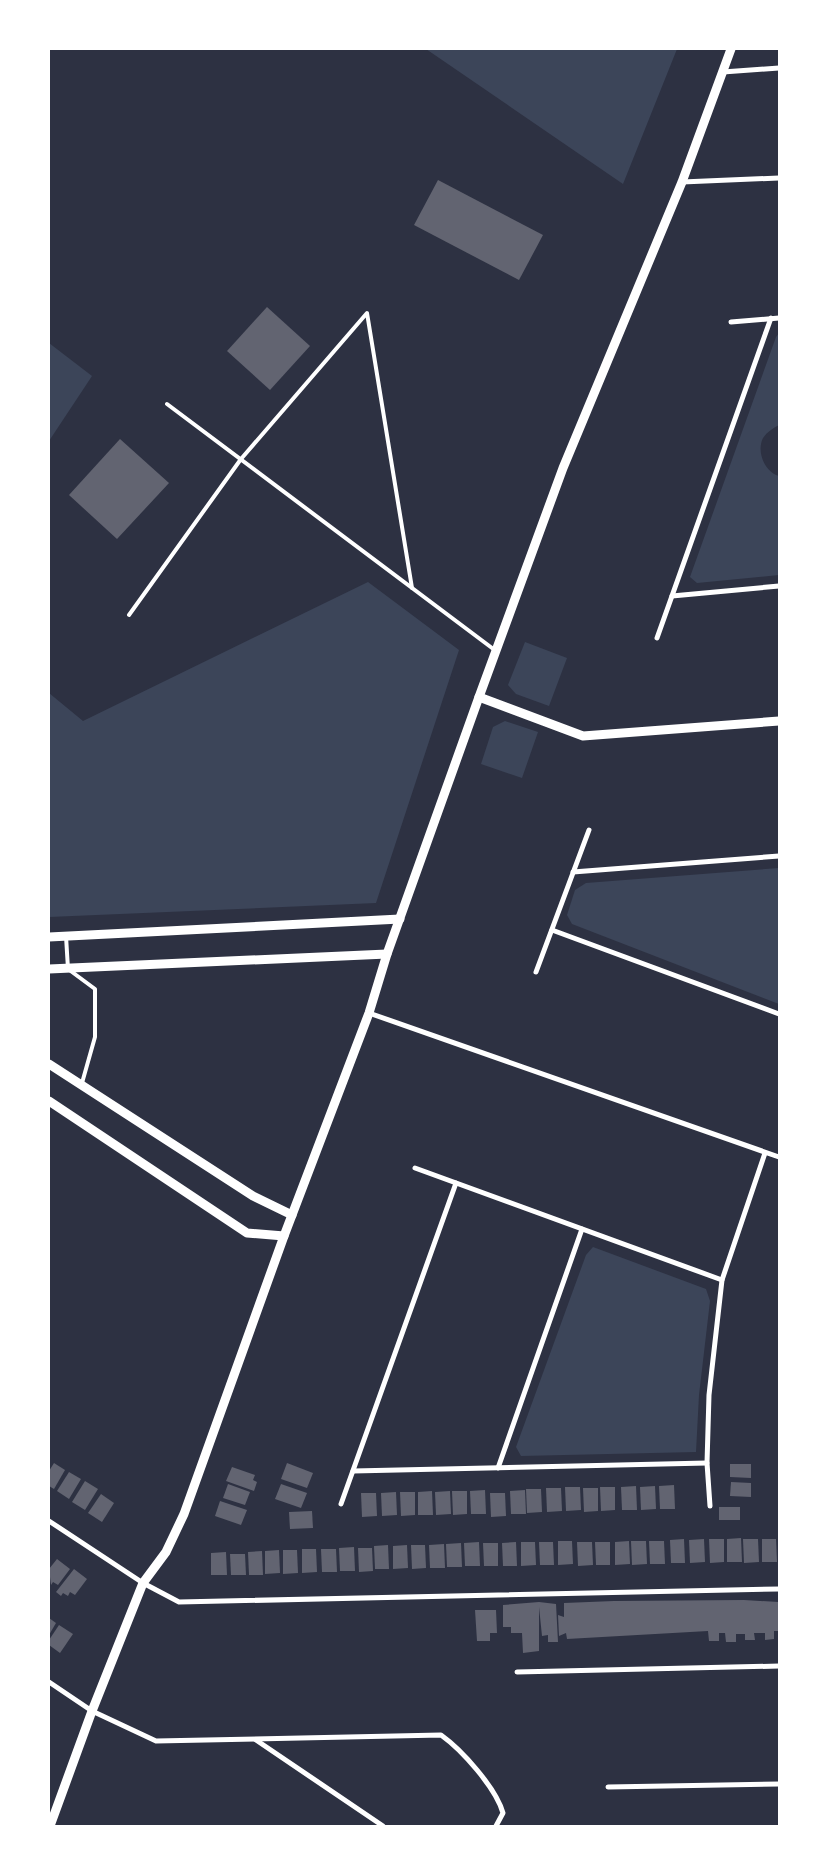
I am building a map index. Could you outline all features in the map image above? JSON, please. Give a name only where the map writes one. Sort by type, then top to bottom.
[{"type":"street","points":[[50,1826],[92,1711],[143,1583],[166,1552],[184,1514],[284,1236],[369,1012],[387,954],[563,468],[682,182],[731,49]]},
{"type":"street","points":[[723,72],[779,68]]},
{"type":"street","points":[[682,182],[779,178]]},
{"type":"street","points":[[657,638],[771,318]]},
{"type":"street","points":[[731,322],[779,318]]},
{"type":"street","points":[[672,596],[779,586]]},
{"type":"street","points":[[479,697],[583,736],[779,721]]},
{"type":"street","points":[[536,972],[589,830]]},
{"type":"street","points":[[574,872],[779,856]]},
{"type":"street","points":[[49,937],[400,919]]},
{"type":"street","points":[[552,930],[779,1014]]},
{"type":"street","points":[[49,969],[387,954]]},
{"type":"street","points":[[369,1012],[779,1157]]},
{"type":"street","points":[[49,1064],[253,1196],[292,1215]]},
{"type":"street","points":[[49,1101],[247,1233],[284,1236]]},
{"type":"street","points":[[710,1506],[707,1463],[708,1395],[722,1280],[765,1153]]},
{"type":"street","points":[[415,1168],[722,1280]]},
{"type":"street","points":[[341,1504],[456,1183]]},
{"type":"street","points":[[498,1468],[582,1229]]},
{"type":"street","points":[[353,1472],[707,1463]]},
{"type":"street","points":[[49,1521],[143,1583],[179,1602],[779,1589]]},
{"type":"street","points":[[517,1672],[779,1666]]},
{"type":"street","points":[[49,1682],[92,1711],[156,1741],[441,1734],[453,1743],[499,1800],[503,1812],[496,1826]]},
{"type":"street","points":[[255,1740],[383,1826]]},
{"type":"street","points":[[608,1787],[779,1784]]},
{"type":"lane","points":[[129,615],[242,459],[367,313],[412,588]]},
{"type":"lane","points":[[167,404],[496,651]]},
{"type":"lane","points":[[66,936],[68,969],[95,989],[95,1037],[82,1086]]},
{"type":"shaded area","points":[[426,49],[677,49],[623,184]]},
{"type":"shaded area","points":[[779,333],[779,425],[770,430],[763,438],[761,455],[766,466],[779,476],[779,575],[697,583],[690,577]]},
{"type":"shaded area","points":[[49,343],[92,376],[49,441]]},
{"type":"shaded area","points":[[368,582],[459,650],[376,903],[49,917],[49,693],[83,721]]},
{"type":"shaded area","points":[[525,642],[567,658],[549,706],[516,694],[508,685]]},
{"type":"shaded area","points":[[505,721],[538,732],[522,778],[481,764],[493,727]]},
{"type":"shaded area","points":[[779,868],[779,1004],[572,924],[567,915],[575,890],[586,883]]},
{"type":"shaded area","points":[[593,1247],[706,1289],[710,1301],[699,1395],[696,1452],[521,1456],[516,1447],[586,1255]]},
{"type":"building","points":[[438,180],[543,235],[519,280],[414,225]]},
{"type":"building","points":[[267,307],[310,346],[270,390],[227,351]]},
{"type":"building","points":[[120,439],[169,483],[117,539],[69,495]]},
{"type":"building","points":[[54,1463],[65,1470],[54,1489],[49,1486],[49,1471]]},
{"type":"building","points":[[287,1463],[313,1473],[307,1488],[281,1479]]},
{"type":"building","points":[[730,1464],[751,1464],[751,1478],[730,1477]]},
{"type":"building","points":[[232,1467],[255,1475],[253,1480],[257,1482],[254,1491],[226,1481]]},
{"type":"building","points":[[69,1472],[81,1479],[69,1499],[57,1491]]},
{"type":"building","points":[[85,1481],[98,1489],[85,1510],[72,1502]]},
{"type":"building","points":[[731,1482],[751,1483],[751,1497],[730,1496]]},
{"type":"building","points":[[228,1484],[250,1492],[245,1505],[223,1498]]},
{"type":"building","points":[[281,1484],[307,1493],[301,1508],[275,1499]]},
{"type":"building","points":[[674,1485],[675,1509],[660,1509],[659,1486]]},
{"type":"building","points":[[636,1486],[637,1510],[622,1510],[621,1487]]},
{"type":"building","points":[[655,1486],[656,1509],[641,1510],[640,1487]]},
{"type":"building","points":[[565,1487],[580,1487],[581,1510],[566,1511]]},
{"type":"building","points":[[600,1487],[615,1487],[615,1510],[601,1511]]},
{"type":"building","points":[[546,1488],[561,1488],[562,1511],[547,1512]]},
{"type":"building","points":[[583,1488],[598,1488],[598,1511],[584,1512]]},
{"type":"building","points":[[526,1489],[541,1489],[542,1512],[527,1513]]},
{"type":"building","points":[[485,1490],[486,1514],[471,1514],[470,1491]]},
{"type":"building","points":[[525,1490],[526,1514],[511,1514],[510,1491]]},
{"type":"building","points":[[432,1491],[433,1515],[418,1515],[418,1492]]},
{"type":"building","points":[[450,1491],[451,1514],[436,1515],[435,1492]]},
{"type":"building","points":[[452,1491],[467,1491],[467,1514],[453,1515]]},
{"type":"building","points":[[396,1492],[397,1515],[382,1516],[381,1493]]},
{"type":"building","points":[[400,1492],[415,1492],[415,1515],[401,1516]]},
{"type":"building","points":[[361,1493],[376,1493],[377,1516],[362,1517]]},
{"type":"building","points":[[490,1493],[505,1493],[506,1516],[491,1517]]},
{"type":"building","points":[[101,1494],[114,1503],[102,1522],[88,1513]]},
{"type":"building","points":[[220,1501],[247,1510],[241,1525],[215,1516]]},
{"type":"building","points":[[719,1507],[740,1507],[740,1520],[719,1520]]},
{"type":"building","points":[[312,1511],[313,1528],[290,1529],[289,1512]]},
{"type":"building","points":[[741,1538],[742,1562],[727,1562],[727,1539]]},
{"type":"building","points":[[684,1539],[685,1563],[671,1563],[670,1540]]},
{"type":"building","points":[[704,1539],[705,1562],[690,1563],[689,1540]]},
{"type":"building","points":[[709,1539],[724,1539],[724,1562],[710,1563]]},
{"type":"building","points":[[743,1539],[758,1539],[759,1562],[744,1563]]},
{"type":"building","points":[[762,1539],[776,1539],[777,1562],[762,1562]]},
{"type":"building","points":[[558,1541],[572,1541],[573,1564],[558,1565]]},
{"type":"building","points":[[629,1541],[630,1564],[615,1565],[615,1542]]},
{"type":"building","points":[[631,1541],[646,1541],[647,1564],[632,1565]]},
{"type":"building","points":[[649,1541],[664,1541],[665,1564],[650,1564]]},
{"type":"building","points":[[479,1542],[480,1566],[465,1566],[464,1543]]},
{"type":"building","points":[[516,1542],[517,1566],[503,1566],[502,1543]]},
{"type":"building","points":[[521,1542],[535,1542],[536,1565],[521,1566]]},
{"type":"building","points":[[539,1542],[553,1542],[554,1565],[540,1565]]},
{"type":"building","points":[[577,1542],[592,1542],[593,1565],[578,1566]]},
{"type":"building","points":[[595,1542],[610,1542],[610,1565],[596,1565]]},
{"type":"building","points":[[461,1543],[462,1567],[447,1567],[446,1544]]},
{"type":"building","points":[[483,1543],[498,1543],[498,1566],[484,1566]]},
{"type":"building","points":[[444,1544],[445,1568],[430,1568],[429,1545]]},
{"type":"building","points":[[388,1545],[389,1569],[375,1569],[374,1546]]},
{"type":"building","points":[[407,1545],[408,1568],[393,1569],[393,1546]]},
{"type":"building","points":[[411,1545],[425,1545],[426,1568],[412,1569]]},
{"type":"building","points":[[354,1547],[355,1571],[340,1571],[339,1548]]},
{"type":"building","points":[[358,1548],[372,1548],[373,1571],[359,1572]]},
{"type":"building","points":[[302,1549],[316,1549],[317,1572],[302,1573]]},
{"type":"building","points":[[321,1549],[336,1549],[337,1572],[322,1572]]},
{"type":"building","points":[[279,1550],[280,1573],[265,1574],[265,1551]]},
{"type":"building","points":[[283,1550],[297,1550],[298,1573],[283,1574]]},
{"type":"building","points":[[262,1551],[263,1575],[249,1575],[248,1552]]},
{"type":"building","points":[[226,1552],[227,1575],[211,1575],[211,1553]]},
{"type":"building","points":[[230,1554],[245,1554],[246,1575],[231,1575]]},
{"type":"building","points":[[57,1559],[70,1569],[58,1585],[53,1582],[51,1585],[49,1569]]},
{"type":"building","points":[[74,1569],[87,1579],[75,1595],[70,1592],[68,1596],[63,1593],[61,1596],[56,1592]]},
{"type":"building","points":[[744,1600],[779,1602],[779,1631],[774,1631],[774,1639],[765,1640],[765,1633],[754,1633],[755,1640],[745,1640],[745,1634],[736,1634],[736,1642],[726,1642],[725,1633],[719,1633],[719,1641],[709,1641],[708,1631],[567,1639],[566,1633],[559,1636],[558,1615],[564,1617],[564,1603]]},
{"type":"building","points":[[539,1602],[556,1604],[558,1642],[548,1642],[548,1635],[542,1636],[539,1607],[539,1651],[523,1653],[522,1633],[511,1633],[511,1627],[503,1627],[503,1605]]},
{"type":"building","points":[[475,1610],[496,1610],[497,1633],[490,1633],[490,1641],[477,1641]]},
{"type":"building","points":[[49,1618],[56,1623],[49,1635]]},
{"type":"building","points":[[59,1625],[73,1634],[60,1653],[49,1645],[49,1640]]}]
